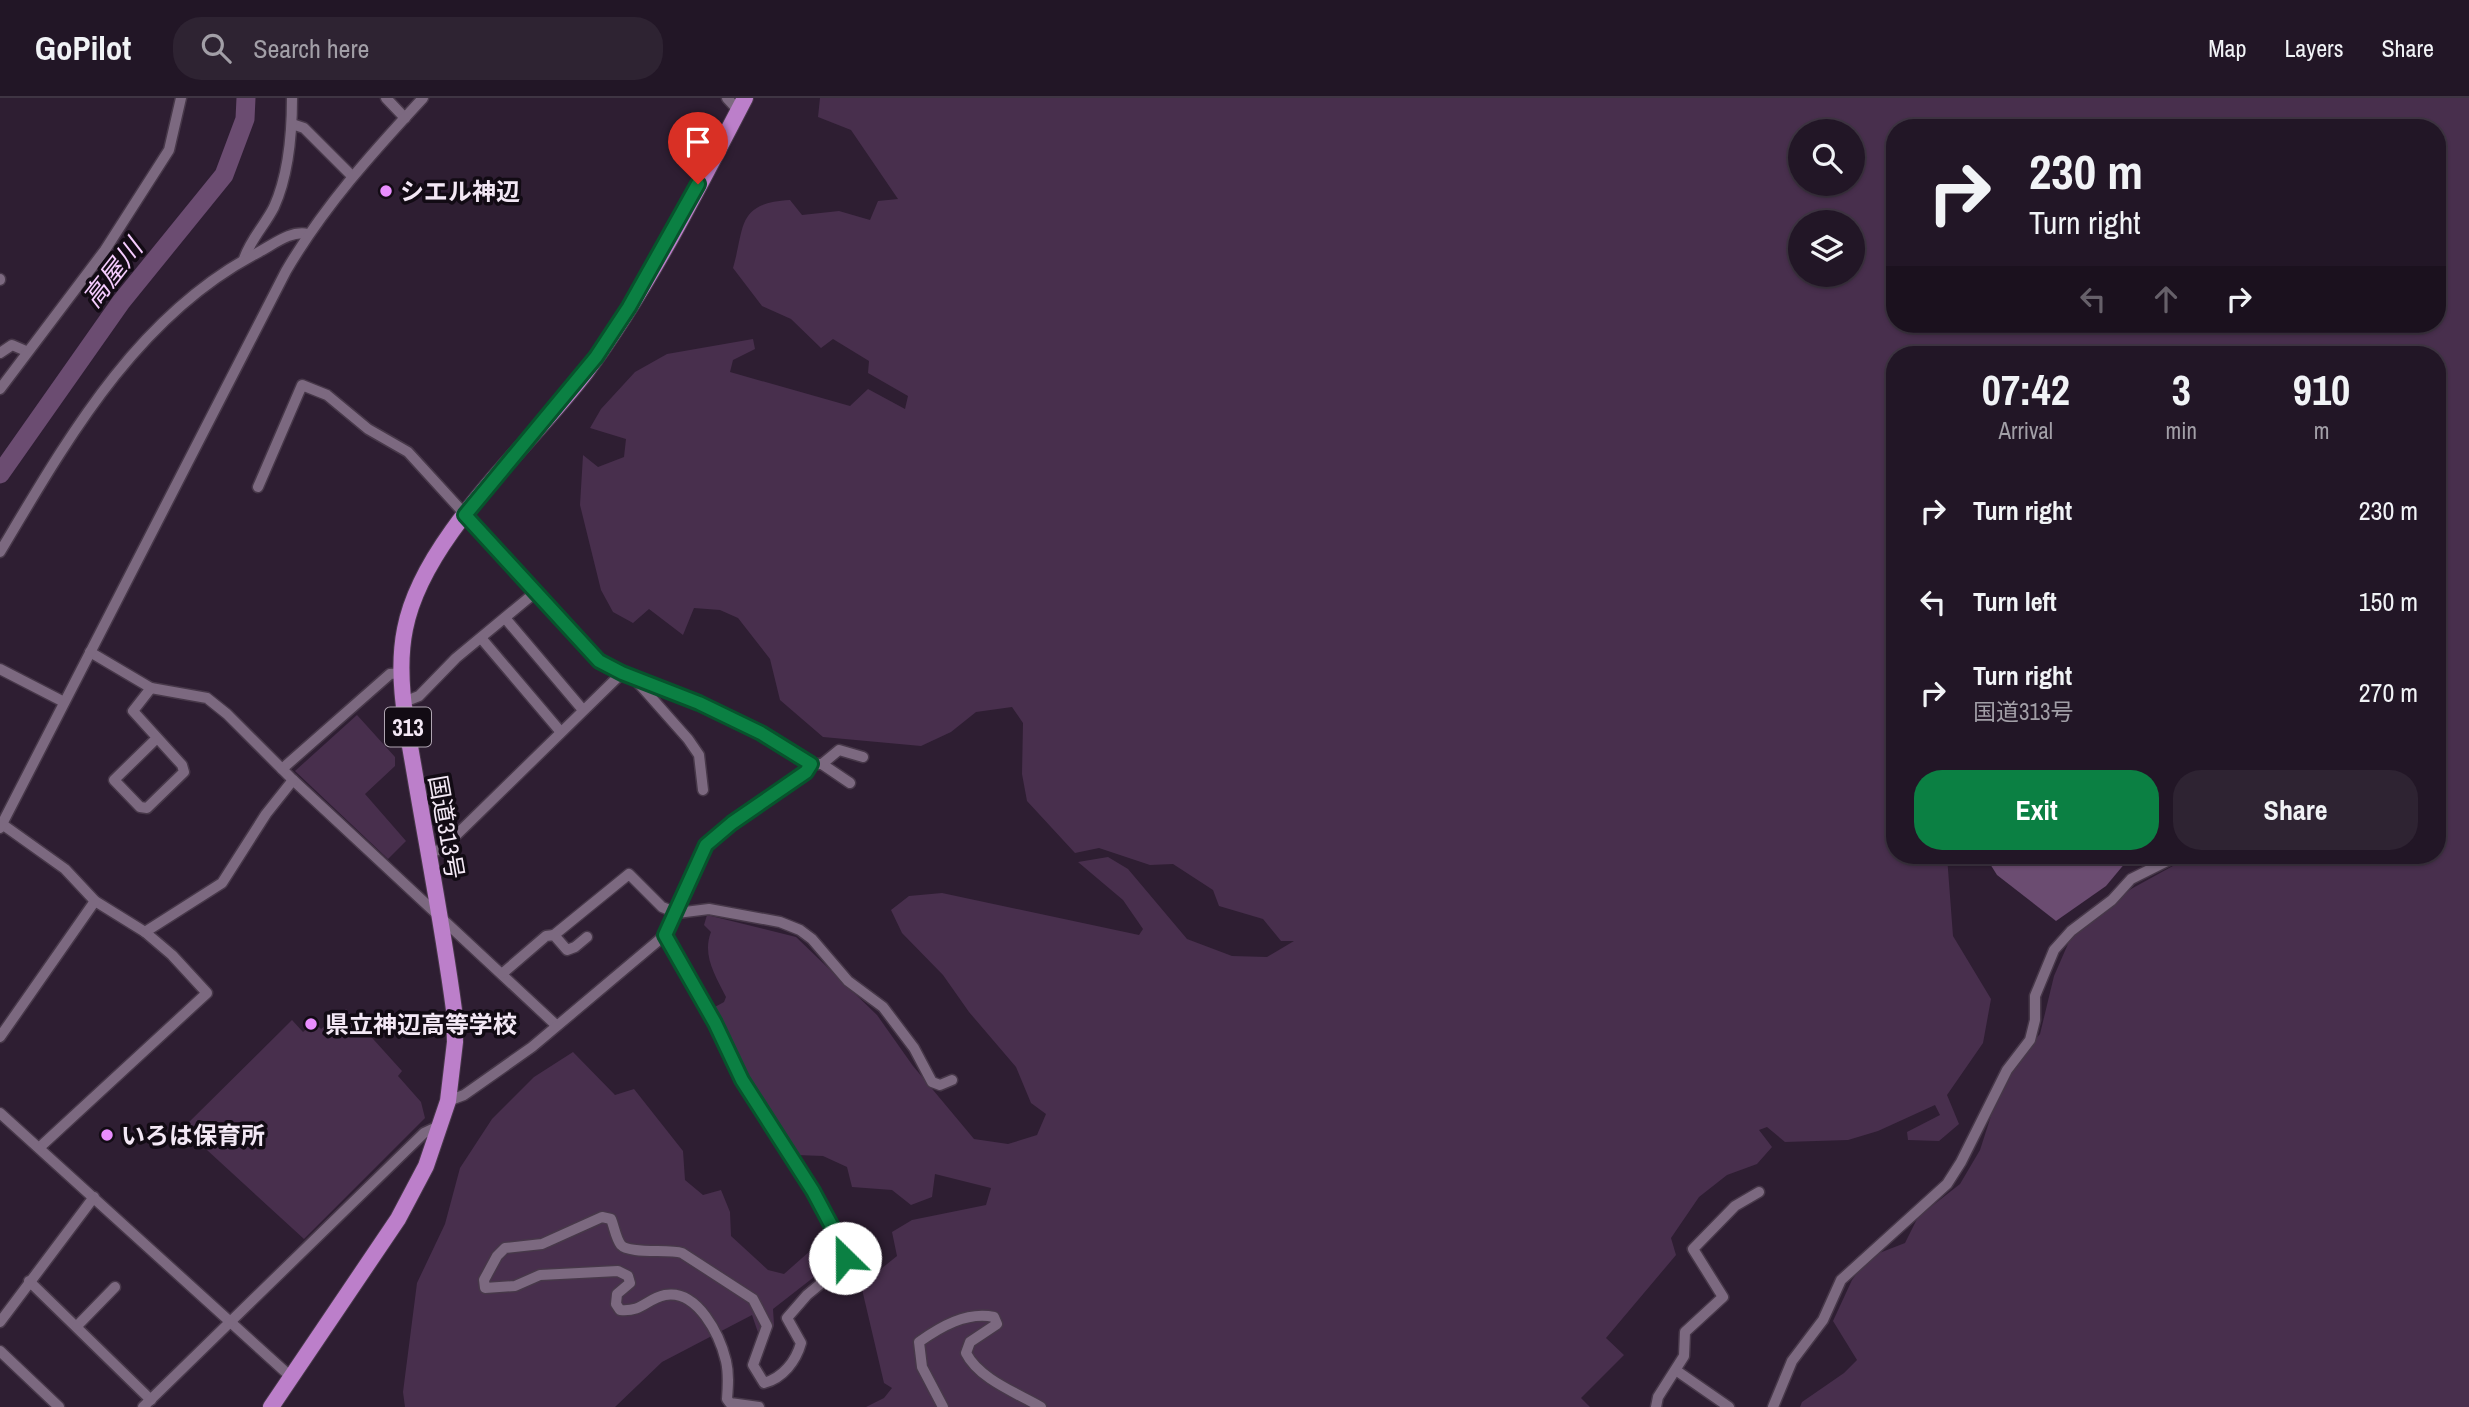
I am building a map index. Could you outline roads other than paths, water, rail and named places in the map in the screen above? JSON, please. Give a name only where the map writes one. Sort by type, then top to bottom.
[{"type":"highway","name":"国道313号","points":[[271,1407],[398,1219],[426,1166],[447,1101],[453,1062],[454,1010],[404,702],[404,630],[415,596],[430,567],[465,515],[585,373],[607,341],[658,258],[742,104]]},
{"type":"street","points":[[244,259],[248,247],[275,204],[284,175],[292,124],[292,98]]},
{"type":"street","points":[[386,98],[405,118]]},
{"type":"street","points":[[40,1147],[206,993],[172,955],[145,932],[95,901],[65,869],[1,826],[242,354],[308,234],[352,176],[423,98]]},
{"type":"street","points":[[727,98],[742,104]]},
{"type":"street","points":[[0,389],[26,351],[105,250],[169,149],[179,99]]},
{"type":"street","points":[[292,124],[304,128],[352,176]]},
{"type":"street","points":[[0,552],[67,439],[116,374],[169,315],[244,259],[295,233],[308,234]]},
{"type":"street","points":[[0,353],[12,345],[26,351]]},
{"type":"street","points":[[258,487],[302,385],[327,395],[368,429],[408,452],[599,661],[699,703],[761,733],[850,783]]},
{"type":"street","points":[[404,702],[419,696],[481,638],[537,592]]},
{"type":"street","points":[[505,618],[583,710]]},
{"type":"street","points":[[481,638],[560,731]]},
{"type":"street","points":[[90,652],[151,688],[207,698],[503,973],[556,1026]]},
{"type":"street","points":[[0,669],[64,702]]},
{"type":"street","points":[[282,769],[390,674],[403,673]]},
{"type":"street","points":[[428,853],[442,849],[560,731],[627,675]]},
{"type":"street","points":[[627,675],[699,755],[703,790]]},
{"type":"street","points":[[151,688],[133,711],[182,765],[184,772],[147,808],[140,807],[114,780],[157,738]]},
{"type":"street","points":[[447,1101],[464,1095],[556,1026],[665,935],[706,845],[732,823],[839,750],[863,757]]},
{"type":"street","points":[[145,932],[222,883],[266,814],[293,780]]},
{"type":"street","points":[[1773,1407],[1792,1361],[1823,1320],[1841,1280],[1947,1184],[1961,1162],[2002,1078],[2030,1040],[2035,1020],[2035,996],[2054,950],[2071,932],[2112,900],[2131,879],[2161,864]]},
{"type":"street","points":[[503,973],[546,936],[554,935],[629,874],[662,907],[677,913],[709,909],[780,922],[800,930],[812,939],[842,975],[883,1007],[914,1048],[932,1082],[940,1085],[952,1080]]},
{"type":"street","points":[[0,1037],[95,901]]},
{"type":"street","points":[[554,935],[566,950],[575,947],[587,937]]},
{"type":"street","points":[[665,935],[715,1023],[742,1080],[813,1191],[845,1251],[841,1267],[807,1294],[787,1318],[801,1343],[799,1353],[774,1381],[764,1383],[752,1365],[767,1326],[753,1299],[682,1253],[669,1249],[630,1250],[621,1245],[611,1219],[603,1217],[577,1225],[542,1244],[505,1248],[497,1256],[484,1280],[485,1288],[515,1286],[540,1276],[618,1271],[628,1276],[630,1283],[617,1294],[616,1304],[620,1310],[634,1311],[665,1295],[680,1296],[700,1307],[715,1333],[726,1360],[727,1399],[730,1403],[760,1407]]},
{"type":"street","points":[[0,1113],[291,1377]]},
{"type":"street","points":[[29,1281],[77,1326],[147,1403],[424,1133],[441,1125]]},
{"type":"street","points":[[1656,1407],[1658,1397],[1677,1371],[1684,1356],[1685,1332],[1724,1297],[1693,1249],[1735,1206],[1759,1192]]},
{"type":"street","points":[[0,1322],[94,1197]]},
{"type":"street","points":[[77,1326],[115,1287]]},
{"type":"street","points":[[943,1407],[922,1367],[919,1342],[954,1321],[983,1315],[993,1317],[998,1324],[970,1342],[966,1353],[970,1360],[979,1370],[1041,1407]]},
{"type":"street","points":[[0,1351],[58,1407]]},
{"type":"street","points":[[1677,1371],[1722,1405]]},
{"type":"waterway","name":"高屋川","points":[[0,474],[121,302],[224,175],[245,119],[246,98]]},
{"type":"place","name":"シエル神辺","points":[[386,191]]},
{"type":"place","name":"県立神辺高等学校","points":[[311,1024]]},
{"type":"place","name":"いろは保育所","points":[[107,1135]]}]
